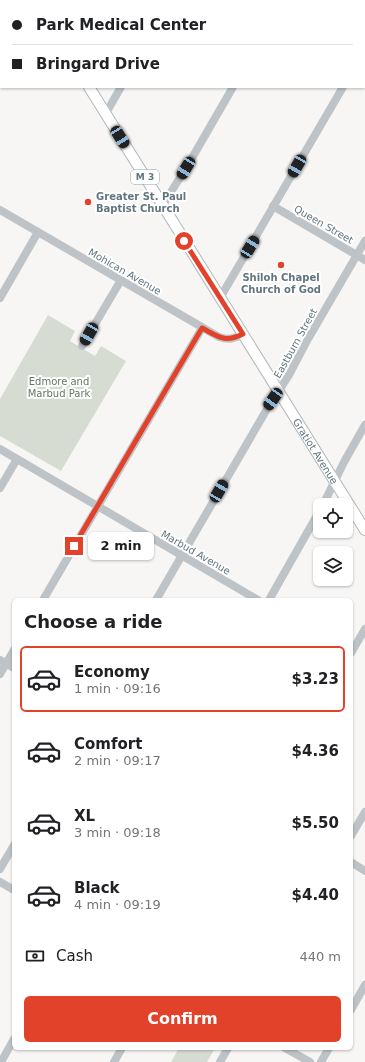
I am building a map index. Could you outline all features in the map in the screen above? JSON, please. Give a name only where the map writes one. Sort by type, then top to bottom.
[{"type":"main road","name":"Gratiot Avenue","points":[[90,88],[365,530]]},
{"type":"street","points":[[106,113],[120,88]]},
{"type":"street","points":[[163,205],[232,88]]},
{"type":"street","points":[[220,298],[342,88]]},
{"type":"street","name":"Queen Street","points":[[274,206],[365,260]]},
{"type":"street","name":"Mohican Avenue","points":[[0,210],[219,337],[234,339],[243,334]]},
{"type":"street","points":[[0,298],[38,232]]},
{"type":"street","name":"Eastburn Street","points":[[157,598],[267,409],[289,375],[365,240]]},
{"type":"street","points":[[82,346],[121,280]]},
{"type":"street","points":[[44,598],[202,328]]},
{"type":"street","points":[[327,498],[344,462],[365,425]]},
{"type":"street","name":"Marbud Avenue","points":[[0,449],[255,598]]},
{"type":"street","points":[[0,488],[17,459]]},
{"type":"street","points":[[270,598],[313,522]]},
{"type":"street","points":[[353,650],[365,629]]},
{"type":"street","points":[[0,674],[3,662],[12,652]]},
{"type":"street","points":[[3,662],[12,667]]},
{"type":"street","points":[[353,833],[365,812]]},
{"type":"street","points":[[0,869],[12,848]]},
{"type":"street","points":[[353,863],[365,871]]},
{"type":"street","points":[[0,882],[12,889]]},
{"type":"street","points":[[353,1006],[365,985]]},
{"type":"street","points":[[1,1062],[12,1043]]},
{"type":"street","points":[[114,1062],[121,1050]]},
{"type":"street","points":[[220,1062],[227,1050]]},
{"type":"street","points":[[289,1050],[310,1062]]},
{"type":"street","points":[[321,1062],[328,1050]]},
{"type":"green space","name":"Edmore and Marbud Park","points":[[48,315],[75,331],[70,341],[95,356],[101,346],[126,361],[61,471],[0,436],[0,399]]},
{"type":"green space","points":[[178,1050],[214,1050],[207,1062],[171,1062]]},
{"type":"place","name":"Greater St. Paul Baptist Church","points":[[88,202]]},
{"type":"place","name":"Shiloh Chapel Church of God","points":[[281,265]]},
{"type":"route","points":[[74,546],[202,328],[219,337],[227,339],[234,339],[243,334],[184,241]]}]
